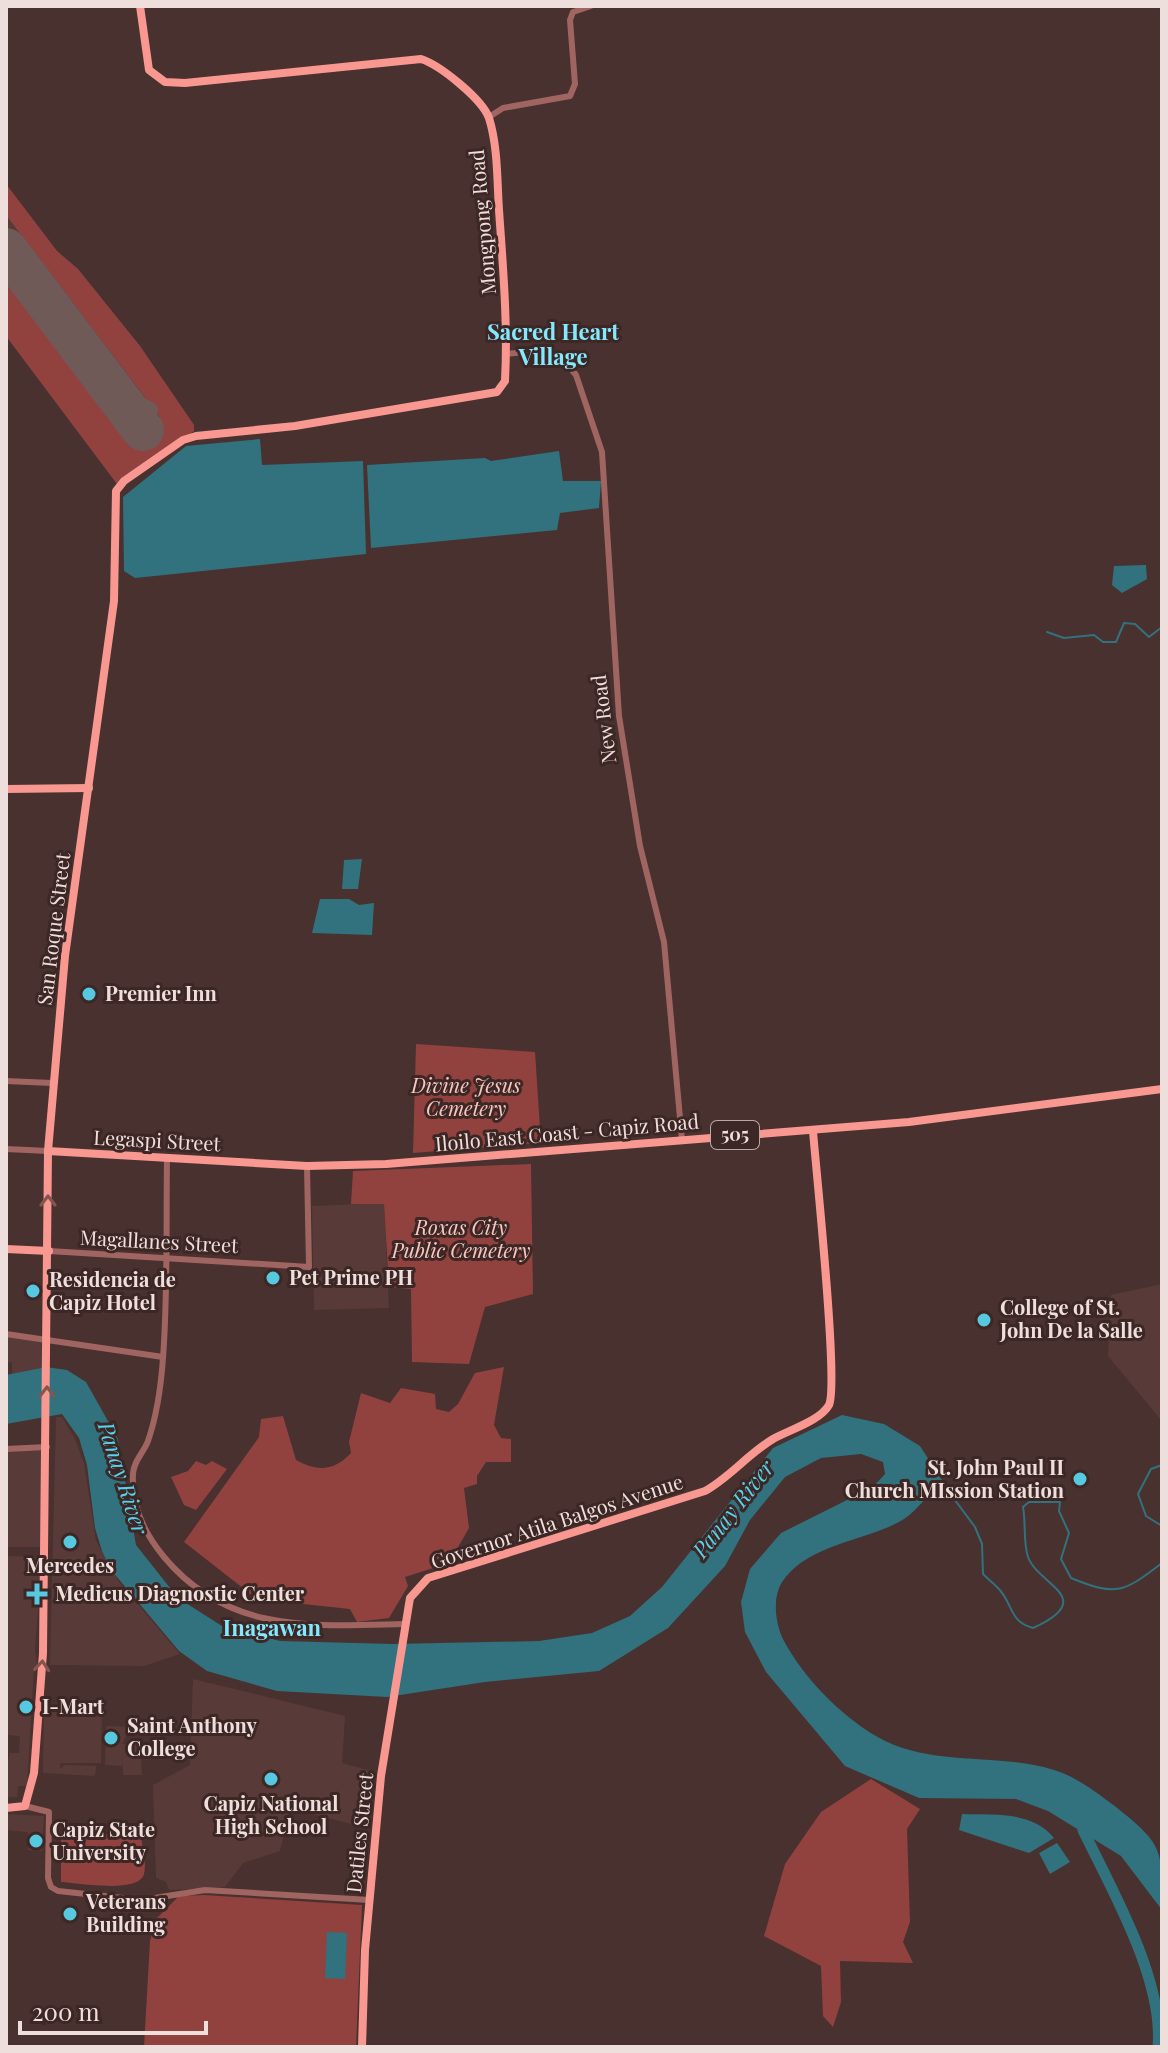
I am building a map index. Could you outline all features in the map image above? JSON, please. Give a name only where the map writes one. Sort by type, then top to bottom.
[{"type":"main road","points":[[140,6],[149,70],[165,82],[185,83],[421,59],[442,69],[489,117]]},
{"type":"main road","name":"Mongpong Road","points":[[116,498],[124,481],[189,437],[295,426],[497,392],[505,381],[506,354],[497,166],[489,117]]},
{"type":"main road","name":"San Roque Street","points":[[27,1803],[43,1653],[48,1151],[52,1083],[65,956],[114,601],[116,498]]},
{"type":"main road","points":[[6,789],[89,788]]},
{"type":"main road","name":"Iloilo East Coast - Capiz Road","points":[[307,1166],[507,1156],[813,1131],[982,1114],[1162,1089]]},
{"type":"main road","name":"Governor Atila Balgos Avenue","points":[[404,1624],[416,1587],[428,1578],[687,1499],[721,1482],[769,1441],[825,1412],[831,1401],[830,1345],[813,1131]]},
{"type":"main road","name":"Legaspi Street","points":[[48,1151],[307,1166]]},
{"type":"main road","name":"Magallanes Street","points":[[6,1249],[49,1251]]},
{"type":"main road","name":"Datiles Street","points":[[362,2047],[369,1900],[381,1776],[404,1624]]},
{"type":"main road","points":[[6,1808],[27,1803]]},
{"type":"street","points":[[489,117],[503,108],[570,96],[575,84],[570,20],[573,12],[591,6]]},
{"type":"street","name":"New Road","points":[[506,354],[546,350],[556,353],[567,364],[576,375],[602,452],[619,716],[640,846],[664,942],[682,1140]]},
{"type":"street","points":[[6,1081],[52,1083]]},
{"type":"street","name":"Legaspi Street","points":[[6,1149],[48,1151]]},
{"type":"street","points":[[167,1158],[163,1357],[157,1411],[147,1445],[133,1473],[137,1511],[154,1544],[179,1575],[211,1600],[235,1612],[307,1626],[404,1624]]},
{"type":"street","name":"Magallanes Street","points":[[49,1251],[309,1267],[307,1166]]},
{"type":"street","points":[[6,1334],[163,1357]]},
{"type":"street","points":[[6,1449],[47,1447]]},
{"type":"street","points":[[27,1803],[49,1812],[48,1878],[51,1887],[58,1891],[142,1900],[205,1890],[369,1900]]},
{"type":"shaded area","points":[[6,184],[57,251],[78,269],[140,346],[194,425],[194,431],[117,484],[6,336]]},
{"type":"shaded area","points":[[384,1203],[389,1308],[314,1310],[312,1206]]},
{"type":"shaded area","points":[[1162,1284],[1162,1421],[1108,1356],[1111,1295]]},
{"type":"shaded area","points":[[6,1335],[45,1341],[46,1367],[12,1374],[12,1362],[6,1363]]},
{"type":"shaded area","points":[[56,1417],[62,1417],[84,1463],[96,1541],[119,1582],[180,1654],[144,1666],[50,1665]]},
{"type":"shaded area","points":[[44,1450],[42,1547],[6,1547],[6,1451]]},
{"type":"shaded area","points":[[6,1556],[42,1557],[35,1650],[38,1669],[34,1669],[27,1786],[18,1786],[17,1797],[6,1797],[6,1770],[10,1753],[19,1753],[20,1736],[7,1735]]},
{"type":"shaded area","name":"Capiz National High School","points":[[193,1679],[345,1716],[342,1763],[375,1772],[370,1829],[290,1808],[280,1851],[243,1863],[225,1887],[169,1890],[166,1882],[156,1878],[153,1785],[190,1765]]},
{"type":"shaded area","points":[[44,1704],[102,1704],[101,1763],[60,1763],[60,1769],[65,1765],[96,1766],[95,1776],[43,1773]]},
{"type":"shaded area","points":[[106,1726],[131,1727],[122,1744],[140,1743],[142,1775],[123,1775],[122,1753],[122,1766],[105,1765]]},
{"type":"shaded area","name":"Capiz State University","points":[[6,1814],[44,1816],[42,1851],[28,1850],[28,1832],[6,1830]]},
{"type":"green space","points":[[6,184],[57,251],[78,269],[140,346],[194,425],[194,431],[117,484],[6,336],[6,283],[127,442],[160,417],[6,215]]},
{"type":"green space","name":"Divine Jesus Cemetery","points":[[416,1044],[535,1052],[541,1143],[413,1153]]},
{"type":"green space","name":"Roxas City Public Cemetery","points":[[531,1164],[533,1294],[485,1307],[469,1364],[412,1362],[411,1289],[389,1287],[384,1204],[351,1204],[353,1171]]},
{"type":"green space","points":[[504,1367],[494,1425],[501,1438],[511,1439],[511,1462],[486,1462],[477,1476],[477,1484],[464,1488],[469,1528],[449,1563],[405,1577],[408,1586],[389,1618],[357,1622],[350,1609],[257,1599],[184,1542],[259,1437],[261,1419],[283,1416],[296,1460],[325,1468],[351,1453],[349,1442],[361,1393],[390,1403],[401,1388],[435,1394],[436,1409],[449,1412],[458,1404],[475,1373]]},
{"type":"green space","points":[[196,1461],[206,1465],[212,1461],[227,1469],[196,1510],[184,1505],[171,1477],[188,1471]]},
{"type":"green space","points":[[871,1779],[920,1809],[907,1829],[910,1922],[903,1942],[913,1963],[840,1961],[841,2002],[833,2027],[823,2016],[821,1966],[764,1936],[785,1864],[821,1812]]},
{"type":"green space","points":[[61,1832],[141,1836],[144,1874],[140,1880],[120,1886],[61,1882]]},
{"type":"green space","points":[[179,1896],[362,1905],[356,2047],[144,2047],[150,1941],[156,1919]]},
{"type":"water","points":[[260,439],[262,465],[363,461],[366,554],[135,578],[124,571],[123,497],[186,446]]},
{"type":"water","points":[[559,451],[563,481],[601,481],[599,508],[560,513],[557,530],[371,548],[367,465],[485,458],[491,461]]},
{"type":"water","points":[[1146,565],[1147,579],[1122,593],[1112,585],[1114,566]]},
{"type":"water","points":[[362,859],[358,889],[342,889],[344,860]]},
{"type":"water","points":[[320,899],[349,899],[359,905],[374,903],[372,935],[312,933]]},
{"type":"water","name":"Panay River","points":[[46,1367],[67,1370],[86,1382],[118,1439],[136,1545],[178,1598],[222,1626],[280,1641],[393,1644],[539,1641],[592,1633],[630,1616],[662,1587],[773,1448],[842,1415],[884,1424],[920,1446],[942,1480],[904,1519],[810,1557],[785,1578],[776,1600],[777,1618],[792,1655],[824,1694],[849,1718],[897,1746],[941,1756],[1010,1762],[1054,1770],[1094,1791],[1132,1820],[1152,1841],[1162,1874],[1162,1910],[1121,1856],[1048,1811],[1016,1799],[919,1798],[845,1766],[766,1672],[745,1632],[741,1602],[750,1569],[781,1533],[873,1487],[885,1474],[883,1462],[861,1454],[821,1458],[785,1477],[750,1520],[725,1566],[668,1628],[599,1671],[485,1682],[387,1697],[277,1691],[207,1671],[179,1651],[111,1570],[95,1528],[87,1465],[79,1438],[62,1414],[6,1424],[6,1375]]},
{"type":"water","points":[[962,1814],[1024,1819],[1045,1829],[1054,1838],[1029,1853],[959,1830]]},
{"type":"water","points":[[1057,1843],[1070,1862],[1050,1874],[1039,1853]]},
{"type":"water","points":[[327,1932],[347,1933],[345,1979],[325,1978]]},
{"type":"waterway","points":[[1047,632],[1064,638],[1094,635],[1103,642],[1116,642],[1124,623],[1135,624],[1149,637],[1162,627]]},
{"type":"waterway","points":[[1162,1465],[1151,1469],[1138,1494],[1146,1516],[1162,1526]]},
{"type":"waterway","points":[[940,1480],[975,1527],[982,1544],[983,1574],[1003,1594],[1015,1617],[1033,1628],[1052,1617],[1061,1608],[1063,1600],[1028,1557],[1023,1507],[1029,1502],[1060,1502],[1059,1511],[1069,1533],[1061,1559],[1071,1578],[1099,1588],[1120,1588],[1129,1586],[1162,1563]]},
{"type":"waterway","points":[[1083,1830],[1145,1965],[1158,2021],[1158,2047]]},
{"type":"taxiway","points":[[113,390],[150,410],[141,421],[131,422],[121,416]]},
{"type":"runway","points":[[6,249],[143,430]]},
{"type":"place","name":"Premier Inn","points":[[89,994]]},
{"type":"place","name":"Pet Prime PH","points":[[273,1278]]},
{"type":"place","name":"Residencia de Capiz Hotel","points":[[33,1291]]},
{"type":"place","name":"College of St. John De la Salle","points":[[984,1320]]},
{"type":"place","name":"St. John Paul II Church MIssion Station","points":[[1080,1479]]},
{"type":"place","name":"Mercedes","points":[[70,1542]]},
{"type":"place","name":"Medicus Diagnostic Center","points":[[37,1594]]},
{"type":"place","name":"I-Mart","points":[[26,1707]]},
{"type":"place","name":"Saint Anthony College","points":[[111,1738]]},
{"type":"place","name":"Capiz National High School","points":[[271,1779]]},
{"type":"place","name":"Capiz State University","points":[[36,1841]]},
{"type":"place","name":"Veterans Building","points":[[70,1914]]},
{"type":"district","name":"Sacred Heart Village","points":[[553,344]]},
{"type":"district","name":"Inagawan","points":[[272,1628]]}]
